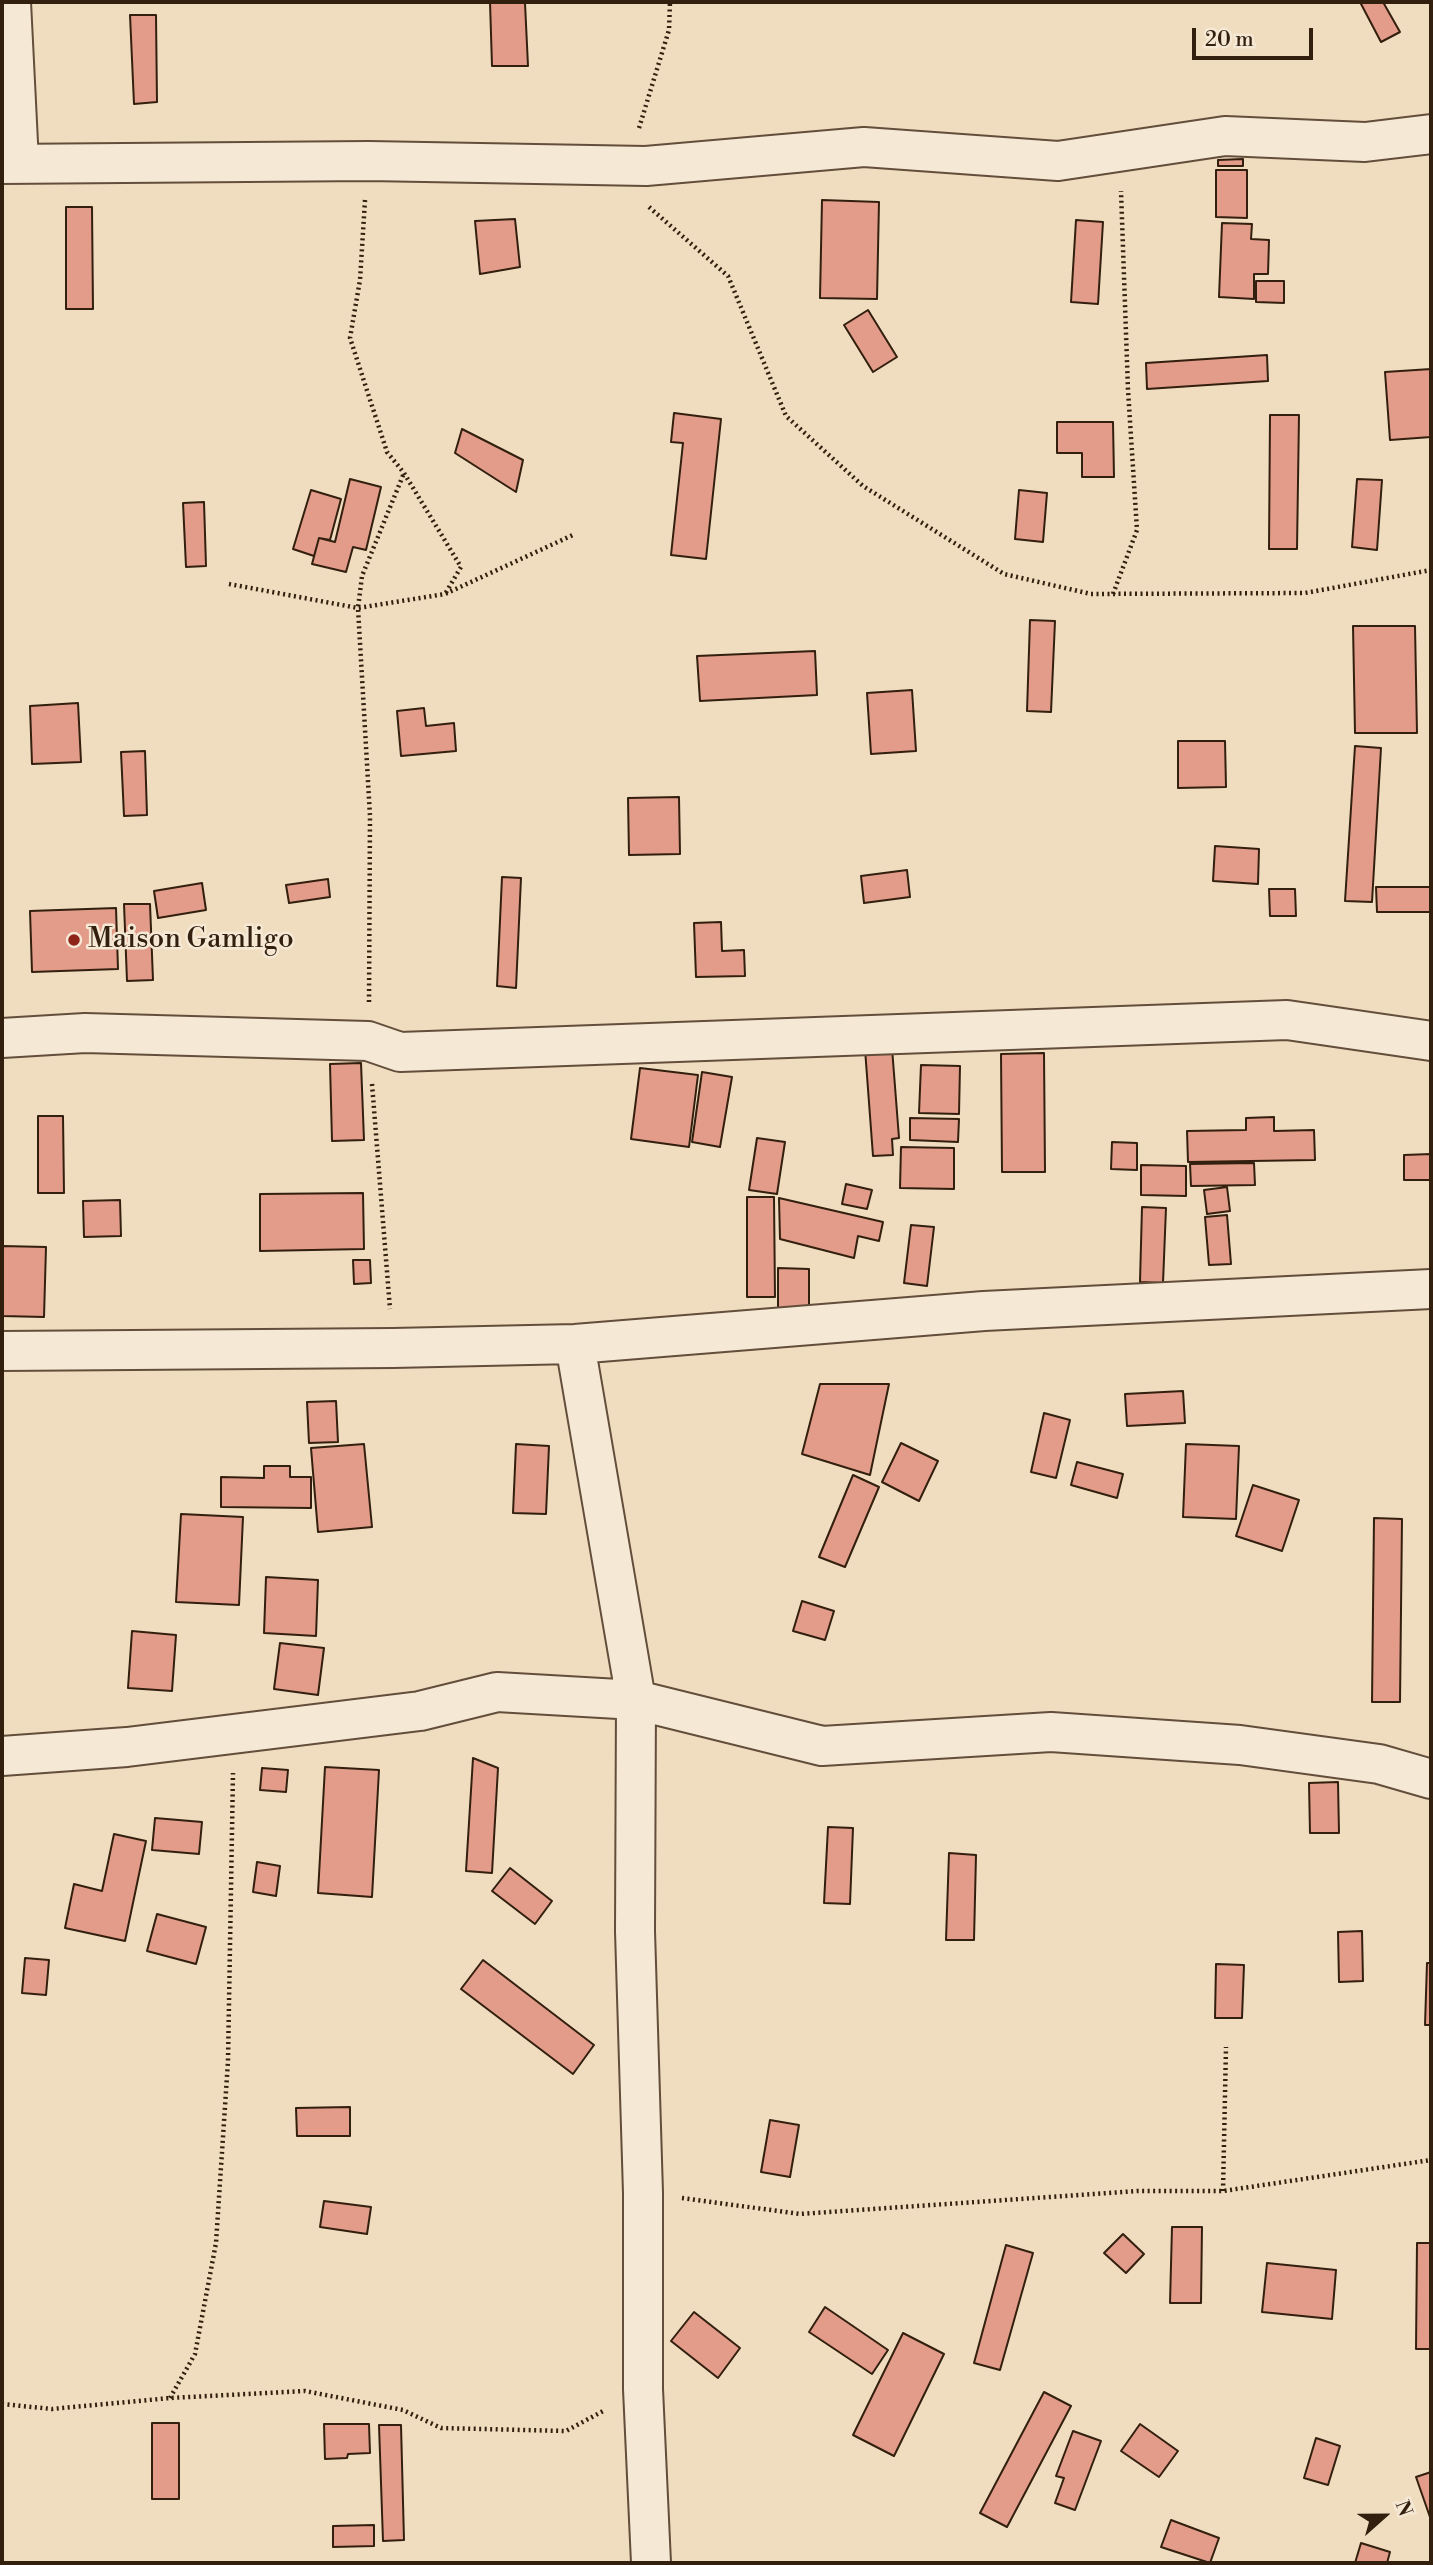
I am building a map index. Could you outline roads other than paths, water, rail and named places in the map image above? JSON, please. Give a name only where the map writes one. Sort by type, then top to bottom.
[{"type":"street","points":[[11,2],[10,164],[369,161],[646,166],[864,147],[1058,161],[1225,136],[1365,142],[1431,134]]},
{"type":"street","points":[[2,1038],[85,1033],[368,1041],[400,1052],[1287,1020],[1431,1041]]},
{"type":"street","points":[[2,1351],[393,1348],[575,1343],[984,1311],[1431,1289]]},
{"type":"street","points":[[575,1343],[636,1700],[635,1931],[643,2193],[642,2389],[651,2563]]},
{"type":"street","points":[[2,1756],[127,1747],[420,1711],[497,1692],[636,1700],[822,1746],[1051,1732],[1240,1745],[1379,1765],[1431,1779]]},
{"type":"place","name":"Maison Gamligo","points":[[74,940]]}]
